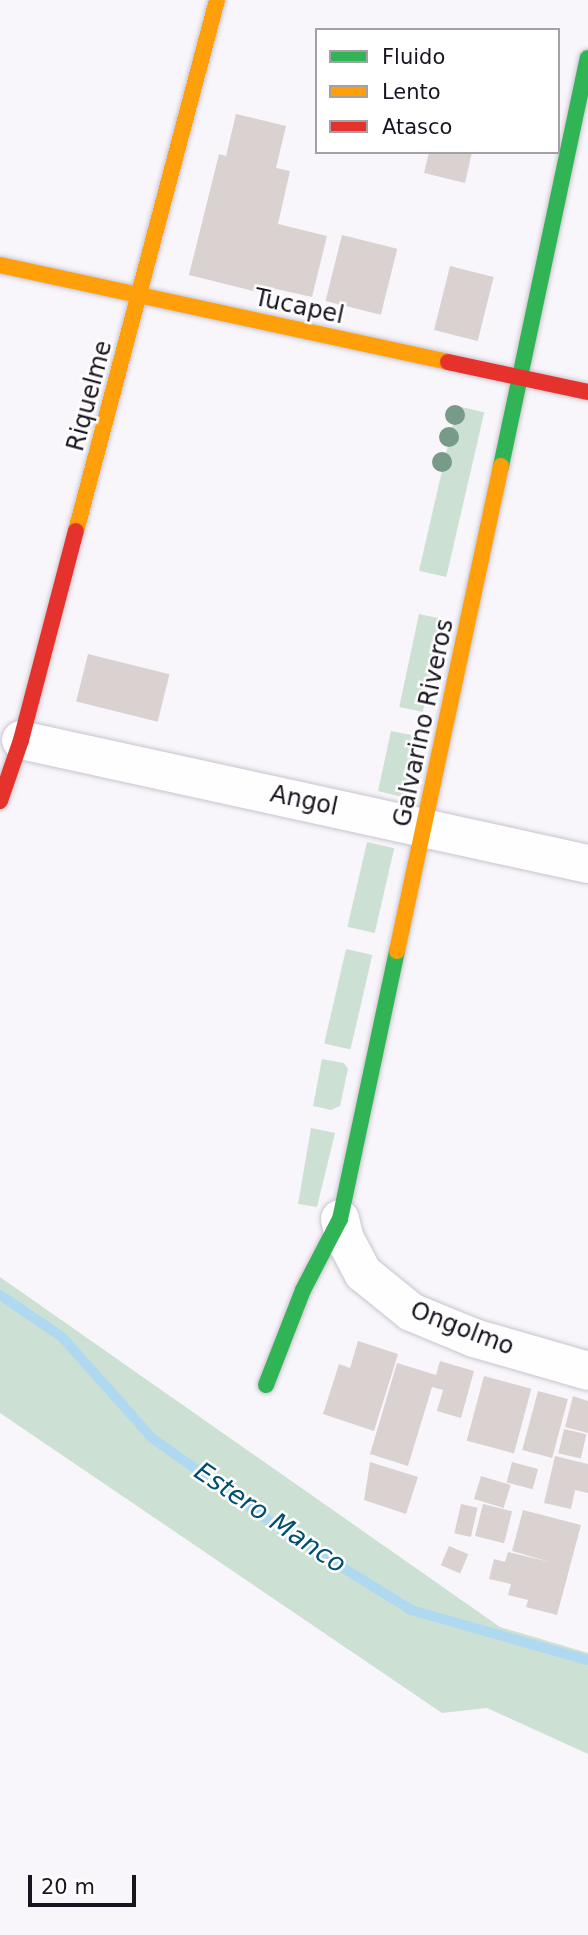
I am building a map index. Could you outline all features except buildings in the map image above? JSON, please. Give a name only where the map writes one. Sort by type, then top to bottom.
[{"type":"street","name":"Riquelme","points":[[0,801],[20,740],[217,0]]},
{"type":"street","name":"Galvarino Riveros","points":[[266,1385],[303,1290],[340,1219],[588,58]]},
{"type":"street","name":"Tucapel","points":[[0,265],[588,392]]},
{"type":"street","name":"Angol","points":[[20,740],[588,864]]},
{"type":"street","name":"Ongolmo","points":[[340,1219],[344,1237],[363,1273],[411,1312],[474,1339],[588,1371]]},
{"type":"green space","points":[[457,406],[484,412],[446,577],[419,571]]},
{"type":"green space","points":[[419,614],[442,619],[423,712],[399,707]]},
{"type":"green space","points":[[391,731],[411,735],[417,748],[406,798],[378,791]]},
{"type":"green space","points":[[367,842],[394,848],[375,933],[347,927]]},
{"type":"green space","points":[[346,949],[372,955],[350,1050],[324,1044]]},
{"type":"green space","points":[[322,1059],[344,1063],[348,1069],[340,1106],[331,1110],[313,1106]]},
{"type":"green space","points":[[311,1128],[335,1133],[317,1207],[298,1204]]},
{"type":"green space","points":[[0,1277],[500,1627],[588,1653],[588,1754],[487,1708],[442,1713],[0,1413]]},
{"type":"waterway","name":"Estero Manco","points":[[0,1295],[62,1337],[152,1438],[282,1530],[411,1610],[588,1660]]},
{"type":"traffic: fast","points":[[501,466],[588,58]]},
{"type":"traffic: fast","points":[[266,1385],[303,1290],[340,1219],[397,951]]},
{"type":"traffic: slow","points":[[76,531],[217,0]]},
{"type":"traffic: slow","points":[[0,265],[448,362]]},
{"type":"traffic: slow","points":[[397,951],[501,466]]},
{"type":"traffic: jam","points":[[448,362],[588,392]]},
{"type":"traffic: jam","points":[[0,801],[21,740],[76,531]]}]
